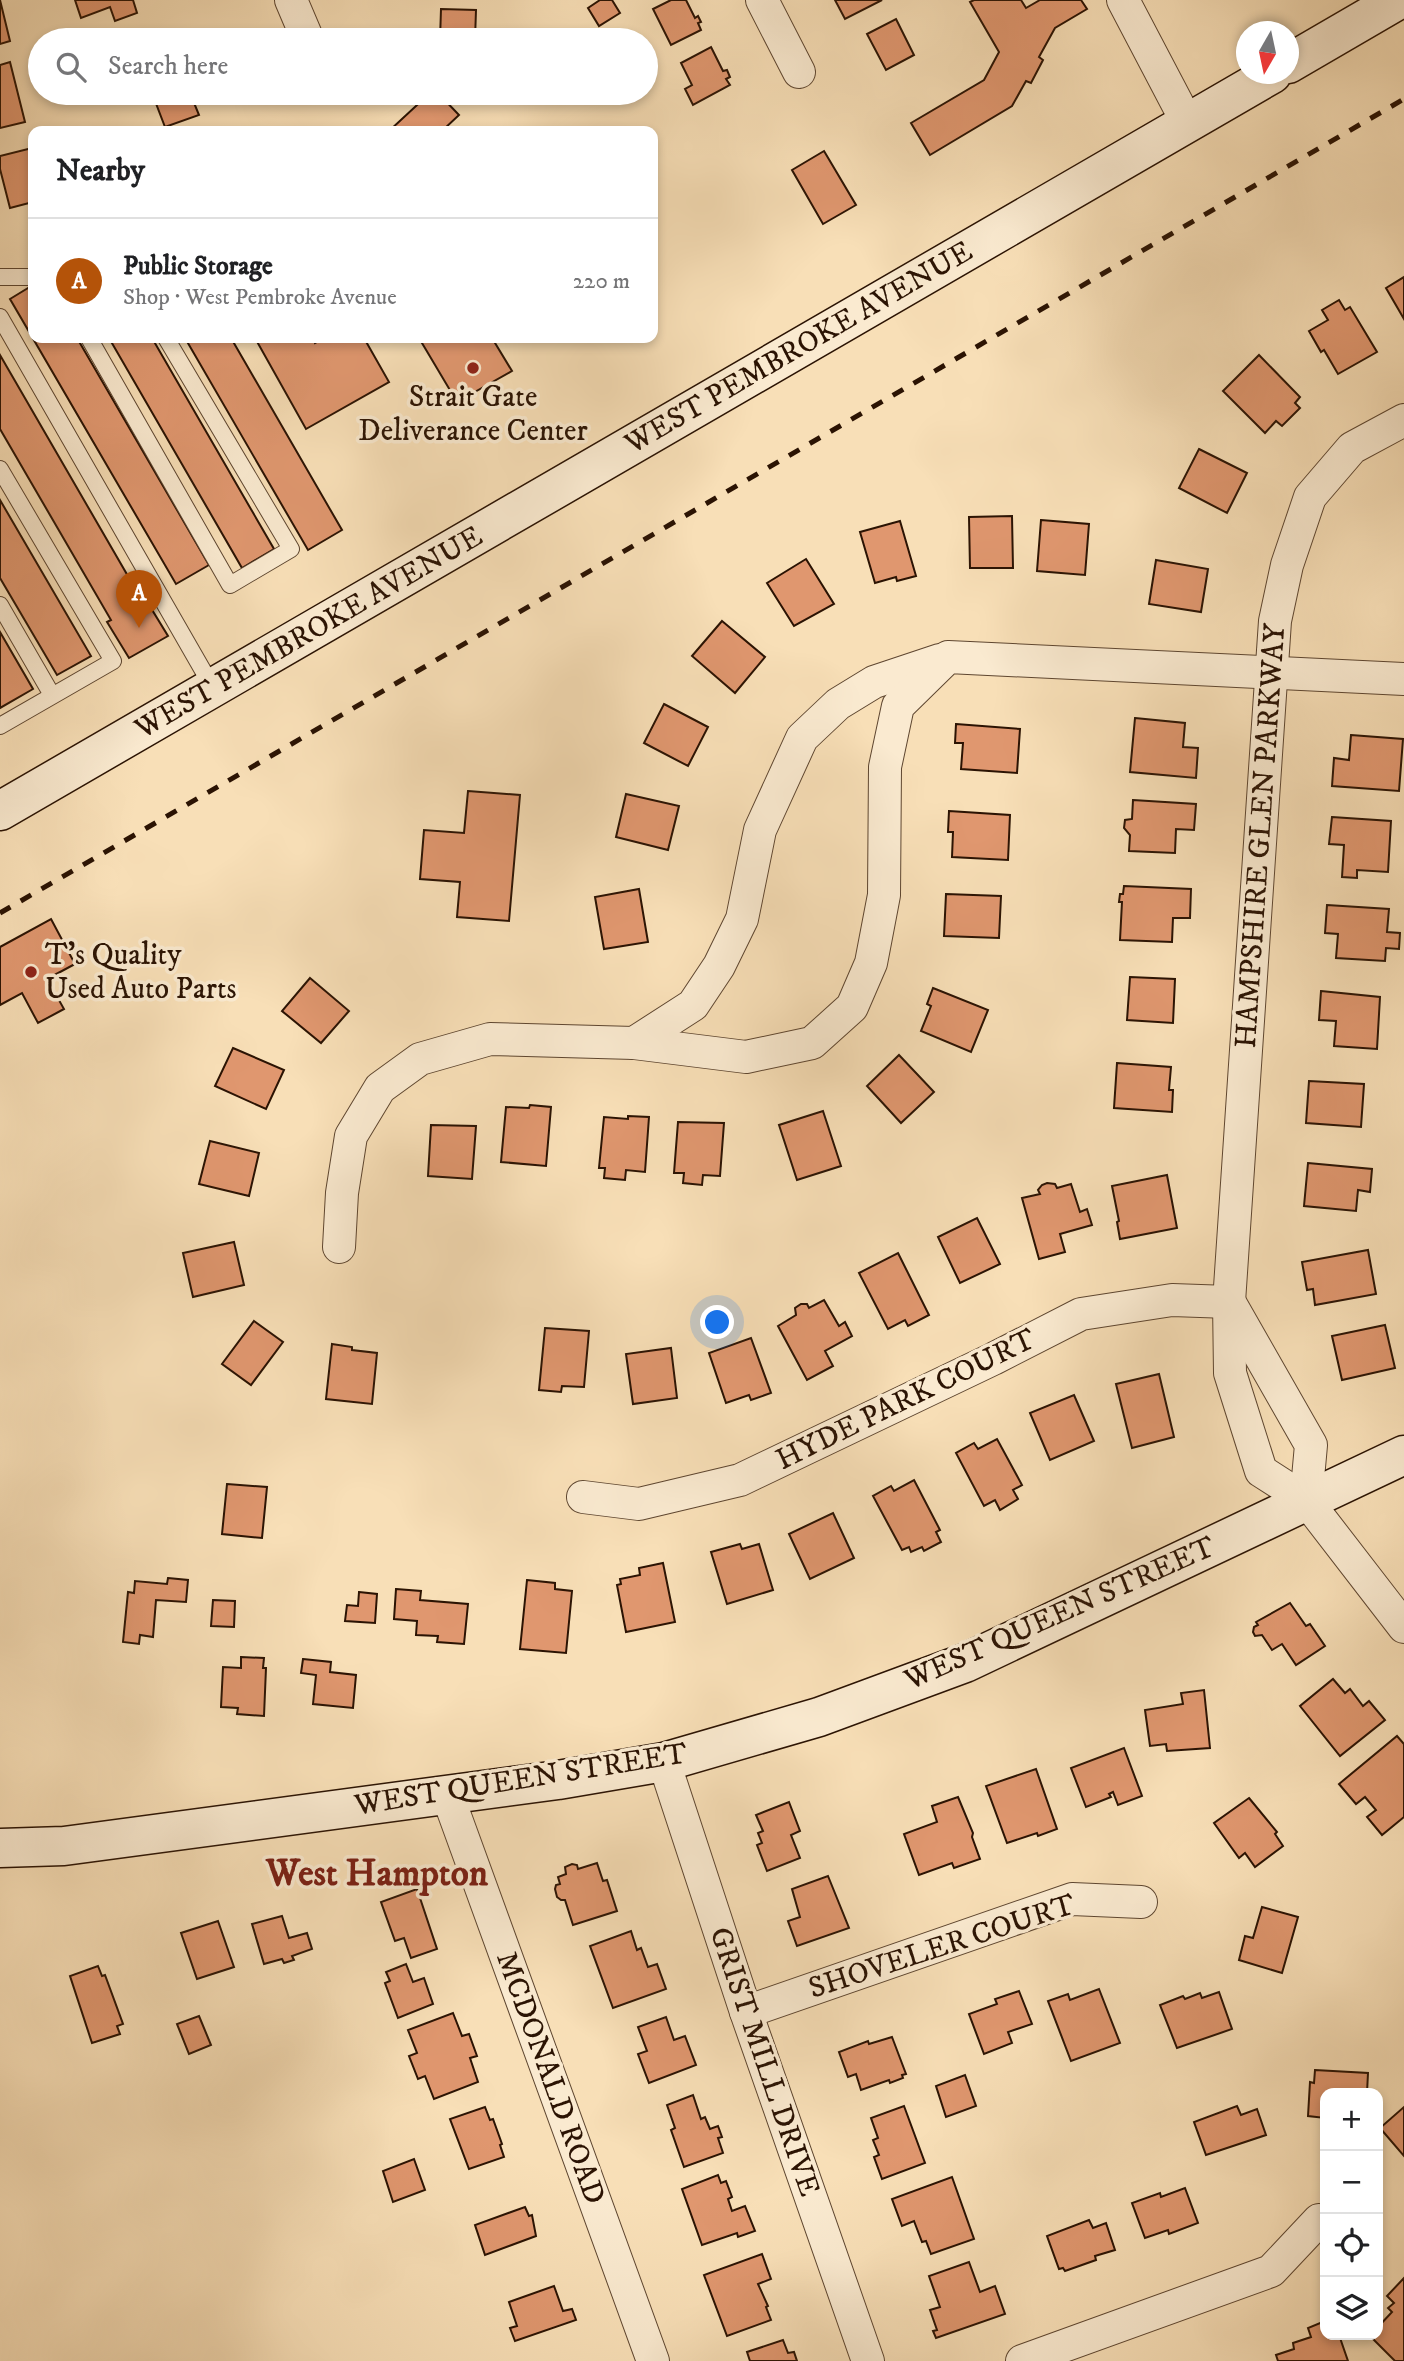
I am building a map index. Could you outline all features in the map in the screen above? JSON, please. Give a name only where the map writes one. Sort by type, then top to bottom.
[{"type":"main road","points":[[1299,58],[1398,0]]},
{"type":"main road","name":"WEST PEMBROKE AVENUE","points":[[0,811],[1254,84]]},
{"type":"main road","name":"WEST QUEEN STREET","points":[[0,1848],[64,1846],[558,1780],[664,1762],[819,1717],[965,1662],[1404,1455]]},
{"type":"street","points":[[291,0],[303,28]]},
{"type":"street","points":[[762,0],[799,72]]},
{"type":"street","points":[[1123,0],[1187,122]]},
{"type":"street","name":"HAMPSHIRE GLEN PARKWAY","points":[[1404,420],[1352,448],[1310,497],[1287,565],[1275,621],[1229,1302],[1230,1373],[1261,1471],[1306,1500],[1404,1627]]},
{"type":"street","points":[[339,1247],[342,1193],[351,1136],[380,1088],[420,1059],[490,1039],[634,1043],[746,1057],[812,1043],[852,1007],[871,963],[884,895],[885,767],[898,706],[948,657]]},
{"type":"street","points":[[634,1043],[693,1005],[719,966],[742,919],[760,830],[802,738],[838,704],[874,682],[948,657],[1404,679]]},
{"type":"street","name":"HYDE PARK COURT","points":[[583,1497],[639,1504],[740,1480],[1081,1314],[1172,1300],[1229,1302]]},
{"type":"street","points":[[1229,1302],[1311,1445],[1306,1500]]},
{"type":"street","name":"GRIST MILL DRIVE","points":[[664,1762],[746,2012],[868,2361]]},
{"type":"street","name":"MCDONALD ROAD","points":[[447,1794],[653,2361]]},
{"type":"street","name":"SHOVELER COURT","points":[[746,2012],[1072,1899],[1141,1902]]},
{"type":"street","points":[[1022,2361],[1271,2271],[1319,2220]]},
{"type":"lane","points":[[0,277],[28,277]]},
{"type":"lane","points":[[0,317],[213,688]]},
{"type":"lane","points":[[92,343],[230,585],[291,549],[169,343]]},
{"type":"lane","points":[[0,469],[113,661],[0,726]]},
{"type":"lane","points":[[0,605],[52,695]]},
{"type":"building","points":[[0,0],[10,41],[0,44]]},
{"type":"building","points":[[75,0],[133,0],[137,13],[115,21],[110,7],[81,18]]},
{"type":"building","points":[[600,0],[612,0],[620,13],[599,26],[588,8]]},
{"type":"building","points":[[671,0],[686,0],[695,18],[698,16],[701,22],[698,23],[701,30],[671,45],[653,9]]},
{"type":"building","points":[[835,0],[882,0],[845,19]]},
{"type":"building","points":[[1021,0],[1026,8],[1040,0],[1081,0],[1087,9],[1055,28],[1039,57],[1043,60],[1031,83],[1026,81],[1012,106],[930,155],[911,123],[984,80],[999,52],[970,2]]},
{"type":"building","points":[[441,9],[476,10],[475,28],[440,28]]},
{"type":"building","points":[[896,19],[914,55],[886,70],[867,34]]},
{"type":"building","points":[[711,47],[723,71],[727,70],[730,77],[726,79],[730,85],[693,105],[685,89],[692,85],[681,63]]},
{"type":"building","points":[[10,62],[25,122],[0,128],[0,65]]},
{"type":"building","points":[[157,105],[195,105],[199,115],[165,126]]},
{"type":"building","points":[[417,105],[449,105],[459,115],[447,126],[394,126]]},
{"type":"building","points":[[28,149],[28,203],[10,208],[0,169],[0,156]]},
{"type":"building","points":[[824,151],[856,205],[823,224],[792,170]]},
{"type":"building","points":[[1404,277],[1404,319],[1386,288]]},
{"type":"building","points":[[28,288],[28,330],[10,299]]},
{"type":"building","points":[[1339,300],[1345,310],[1350,307],[1377,352],[1338,374],[1309,331],[1328,320],[1322,310]]},
{"type":"building","points":[[36,343],[80,343],[209,565],[176,584]]},
{"type":"building","points":[[112,343],[155,343],[274,549],[242,568]]},
{"type":"building","points":[[188,343],[234,343],[342,530],[308,550]]},
{"type":"building","points":[[258,343],[367,343],[389,382],[306,429]]},
{"type":"building","name":"Strait Gate Deliverance Center","points":[[422,343],[495,343],[512,371],[457,402]]},
{"type":"building","points":[[0,355],[143,602],[146,600],[168,636],[129,658],[107,622],[111,620],[0,429]]},
{"type":"building","points":[[1259,355],[1300,397],[1295,403],[1300,408],[1282,426],[1276,421],[1265,433],[1223,391]]},
{"type":"building","points":[[1199,449],[1247,473],[1227,513],[1179,488]]},
{"type":"building","points":[[0,500],[91,656],[57,675],[0,578]]},
{"type":"building","points":[[1012,516],[1013,568],[970,568],[969,517]]},
{"type":"building","points":[[1041,520],[1089,524],[1085,575],[1037,571]]},
{"type":"building","points":[[900,521],[916,576],[897,581],[896,577],[875,583],[860,532]]},
{"type":"building","points":[[806,559],[834,604],[794,626],[767,583]]},
{"type":"building","points":[[1156,560],[1208,569],[1201,612],[1149,604]]},
{"type":"building","points":[[722,621],[765,657],[735,693],[692,656]]},
{"type":"building","points":[[0,632],[33,689],[0,708]]},
{"type":"building","points":[[664,704],[708,727],[688,766],[644,743]]},
{"type":"building","points":[[1135,718],[1185,723],[1183,747],[1198,748],[1196,778],[1130,772]]},
{"type":"building","points":[[956,724],[1020,729],[1017,773],[961,769],[963,743],[955,743]]},
{"type":"building","points":[[1351,735],[1403,739],[1399,791],[1332,786],[1334,758],[1349,760]]},
{"type":"building","points":[[468,791],[520,795],[509,921],[457,917],[460,882],[420,879],[424,830],[464,833]]},
{"type":"building","points":[[626,794],[679,806],[668,850],[616,837]]},
{"type":"building","points":[[1133,800],[1196,804],[1194,830],[1176,829],[1175,853],[1129,851],[1130,835],[1124,828],[1125,820],[1132,819]]},
{"type":"building","points":[[949,811],[1010,815],[1008,860],[952,857],[953,832],[948,832]]},
{"type":"building","points":[[1332,817],[1391,821],[1388,872],[1357,870],[1357,878],[1342,877],[1344,845],[1329,844]]},
{"type":"building","points":[[1124,886],[1191,889],[1190,918],[1173,918],[1172,942],[1120,940],[1122,902],[1119,902]]},
{"type":"building","points":[[639,889],[648,942],[604,949],[595,897]]},
{"type":"building","points":[[946,894],[1001,896],[999,938],[944,936]]},
{"type":"building","points":[[1327,905],[1389,909],[1387,932],[1400,933],[1399,949],[1386,948],[1385,961],[1336,958],[1338,934],[1325,933]]},
{"type":"building","name":"T's Quality Used Auto Parts","points":[[51,919],[75,964],[47,979],[64,1009],[38,1023],[22,993],[0,1005],[0,947]]},
{"type":"building","points":[[1130,977],[1175,979],[1173,1023],[1127,1020]]},
{"type":"building","points":[[310,978],[349,1011],[321,1043],[282,1011]]},
{"type":"building","points":[[933,988],[988,1010],[971,1052],[921,1031],[931,1006],[927,1004]]},
{"type":"building","points":[[1321,991],[1380,997],[1377,1049],[1334,1046],[1336,1021],[1319,1020]]},
{"type":"building","points":[[233,1048],[284,1070],[266,1109],[215,1086]]},
{"type":"building","points":[[899,1055],[934,1092],[901,1123],[867,1086]]},
{"type":"building","points":[[1117,1063],[1171,1067],[1169,1090],[1173,1090],[1172,1112],[1114,1108]]},
{"type":"building","points":[[1309,1081],[1364,1084],[1361,1127],[1306,1123]]},
{"type":"building","points":[[530,1105],[551,1107],[546,1166],[501,1162],[506,1107],[529,1108]]},
{"type":"building","points":[[823,1111],[841,1166],[797,1180],[779,1125]]},
{"type":"building","points":[[628,1116],[649,1117],[645,1172],[626,1170],[625,1180],[604,1178],[605,1168],[599,1168],[604,1117],[628,1119]]},
{"type":"building","points":[[678,1122],[724,1123],[720,1176],[703,1175],[702,1185],[683,1183],[684,1173],[674,1173]]},
{"type":"building","points":[[431,1125],[476,1126],[472,1179],[428,1176]]},
{"type":"building","points":[[210,1141],[259,1153],[249,1196],[199,1184]]},
{"type":"building","points":[[1308,1163],[1372,1169],[1370,1192],[1358,1190],[1356,1211],[1304,1206]]},
{"type":"building","points":[[1167,1175],[1177,1228],[1120,1239],[1112,1186]]},
{"type":"building","points":[[1047,1183],[1055,1184],[1057,1188],[1071,1184],[1080,1212],[1087,1209],[1092,1225],[1060,1234],[1065,1252],[1039,1259],[1022,1198],[1040,1194],[1038,1190]]},
{"type":"building","points":[[977,1218],[1000,1264],[960,1283],[938,1237]]},
{"type":"building","points":[[234,1242],[244,1285],[193,1297],[183,1253]]},
{"type":"building","points":[[1368,1250],[1376,1294],[1315,1305],[1313,1289],[1307,1290],[1302,1262]]},
{"type":"building","points":[[898,1253],[929,1315],[908,1326],[905,1320],[888,1329],[859,1273]]},
{"type":"building","points":[[824,1300],[839,1326],[845,1322],[852,1336],[825,1351],[833,1366],[807,1380],[778,1326],[796,1315],[795,1308],[801,1304],[807,1304],[809,1308]]},
{"type":"building","points":[[254,1321],[283,1342],[251,1385],[222,1364]]},
{"type":"building","points":[[1385,1325],[1395,1368],[1342,1380],[1332,1336]]},
{"type":"building","points":[[545,1328],[589,1331],[584,1387],[562,1386],[561,1392],[539,1390]]},
{"type":"building","points":[[751,1338],[771,1393],[751,1400],[749,1395],[726,1403],[709,1353]]},
{"type":"building","points":[[332,1344],[377,1353],[372,1404],[326,1399]]},
{"type":"building","points":[[671,1348],[677,1398],[633,1404],[626,1354]]},
{"type":"building","points":[[1159,1374],[1174,1437],[1132,1448],[1116,1384]]},
{"type":"building","points":[[1074,1395],[1094,1441],[1050,1460],[1030,1413]]},
{"type":"building","points":[[997,1439],[1022,1485],[1013,1490],[1018,1499],[1000,1510],[995,1500],[984,1506],[956,1453],[974,1443],[978,1449]]},
{"type":"building","points":[[914,1480],[940,1530],[936,1532],[941,1542],[924,1551],[922,1547],[911,1552],[909,1547],[902,1550],[873,1496],[891,1486],[894,1491]]},
{"type":"building","points":[[227,1484],[267,1487],[262,1538],[222,1534]]},
{"type":"building","points":[[833,1513],[854,1558],[810,1579],[789,1534]]},
{"type":"building","points":[[740,1544],[742,1549],[759,1544],[773,1590],[727,1604],[711,1552]]},
{"type":"building","points":[[663,1563],[675,1622],[626,1632],[617,1585],[621,1584],[620,1579],[640,1575],[639,1568]]},
{"type":"building","points":[[168,1578],[188,1580],[186,1602],[156,1600],[153,1637],[140,1635],[139,1644],[123,1642],[128,1592],[134,1593],[135,1581],[167,1584]]},
{"type":"building","points":[[527,1580],[555,1583],[555,1589],[572,1591],[566,1653],[520,1649]]},
{"type":"building","points":[[396,1589],[421,1591],[420,1600],[468,1604],[464,1644],[437,1642],[438,1636],[416,1635],[417,1621],[394,1619]]},
{"type":"building","points":[[359,1592],[377,1594],[375,1623],[345,1621],[347,1605],[358,1606]]},
{"type":"building","points":[[213,1600],[235,1601],[234,1627],[211,1626]]},
{"type":"building","points":[[1290,1603],[1306,1626],[1310,1624],[1325,1646],[1296,1665],[1282,1644],[1272,1650],[1262,1635],[1255,1636],[1253,1632],[1258,1625],[1256,1622]]},
{"type":"building","points":[[241,1657],[264,1658],[264,1716],[237,1714],[238,1708],[221,1707],[223,1667],[241,1668]]},
{"type":"building","points":[[303,1659],[331,1662],[330,1672],[356,1675],[353,1708],[313,1704],[316,1675],[301,1673]]},
{"type":"building","points":[[1333,1679],[1345,1693],[1350,1689],[1363,1706],[1369,1701],[1385,1720],[1340,1756],[1300,1706]]},
{"type":"building","points":[[1204,1690],[1210,1748],[1167,1751],[1166,1744],[1150,1746],[1145,1710],[1183,1704],[1181,1693]]},
{"type":"building","points":[[1397,1736],[1404,1744],[1404,1817],[1382,1835],[1367,1817],[1376,1810],[1365,1797],[1356,1804],[1339,1784]]},
{"type":"building","points":[[1124,1748],[1142,1796],[1118,1805],[1113,1792],[1109,1794],[1111,1797],[1086,1807],[1071,1768]]},
{"type":"building","points":[[1036,1769],[1057,1829],[1007,1843],[986,1786]]},
{"type":"building","points":[[958,1797],[980,1859],[954,1868],[952,1863],[919,1875],[904,1834],[937,1822],[932,1806]]},
{"type":"building","points":[[1249,1798],[1277,1832],[1275,1834],[1283,1846],[1255,1867],[1245,1853],[1239,1858],[1214,1823]]},
{"type":"building","points":[[789,1802],[800,1831],[791,1835],[800,1858],[767,1871],[757,1845],[762,1843],[758,1833],[763,1831],[756,1815]]},
{"type":"building","points":[[597,1863],[603,1881],[607,1880],[617,1911],[573,1925],[565,1900],[557,1897],[555,1889],[556,1885],[560,1884],[558,1877],[566,1874],[565,1867],[572,1864],[577,1865],[578,1869]]},
{"type":"building","points":[[828,1876],[849,1928],[797,1946],[788,1921],[800,1917],[792,1889]]},
{"type":"building","points":[[417,1889],[437,1949],[411,1958],[404,1938],[395,1941],[381,1902]]},
{"type":"building","points":[[1262,1907],[1298,1917],[1282,1973],[1239,1960],[1245,1936],[1253,1938]]},
{"type":"building","points":[[282,1916],[289,1938],[307,1933],[312,1949],[292,1956],[294,1960],[284,1963],[282,1959],[264,1964],[252,1924]]},
{"type":"building","points":[[218,1921],[234,1967],[197,1979],[181,1933]]},
{"type":"building","points":[[631,1931],[637,1950],[641,1948],[648,1967],[657,1964],[666,1989],[613,2008],[590,1946]]},
{"type":"building","points":[[406,1964],[413,1982],[424,1978],[433,2004],[398,2018],[385,1983],[390,1981],[386,1972]]},
{"type":"building","points":[[98,1966],[102,1976],[105,1975],[123,2024],[117,2026],[120,2034],[92,2043],[70,1976]]},
{"type":"building","points":[[1099,1989],[1120,2043],[1071,2061],[1048,2001],[1068,1994],[1070,2000]]},
{"type":"building","points":[[1019,1991],[1032,2024],[1008,2032],[1012,2043],[984,2054],[969,2014],[997,2004],[995,1999]]},
{"type":"building","points":[[1219,1992],[1232,2029],[1177,2048],[1160,2005],[1183,1996],[1185,1999],[1200,1993],[1202,1998]]},
{"type":"building","points":[[453,2013],[462,2036],[469,2034],[477,2056],[470,2058],[478,2082],[434,2099],[425,2076],[418,2079],[409,2056],[417,2053],[408,2030]]},
{"type":"building","points":[[199,2016],[211,2045],[189,2054],[177,2024]]},
{"type":"building","points":[[666,2017],[674,2040],[685,2036],[696,2065],[649,2083],[638,2054],[647,2051],[638,2027]]},
{"type":"building","points":[[892,2037],[906,2074],[890,2083],[889,2080],[861,2090],[856,2074],[848,2077],[839,2052],[868,2041],[869,2044]]},
{"type":"building","points":[[1315,2070],[1368,2073],[1367,2088],[1320,2088],[1320,2117],[1308,2116],[1310,2082],[1314,2083]]},
{"type":"building","points":[[965,2075],[976,2106],[946,2117],[936,2086]]},
{"type":"building","points":[[693,2095],[701,2119],[705,2117],[710,2129],[718,2126],[722,2137],[718,2138],[723,2153],[684,2167],[671,2130],[675,2128],[667,2105]]},
{"type":"building","points":[[904,2106],[925,2163],[882,2179],[874,2157],[879,2155],[873,2140],[878,2138],[871,2118]]},
{"type":"building","points":[[1237,2106],[1241,2115],[1257,2109],[1266,2135],[1206,2155],[1194,2122]]},
{"type":"building","points":[[485,2107],[490,2120],[493,2119],[504,2157],[469,2169],[450,2119]]},
{"type":"building","points":[[1404,2107],[1404,2156],[1383,2132],[1383,2125]]},
{"type":"building","points":[[414,2159],[425,2190],[393,2202],[383,2171]]},
{"type":"building","points":[[718,2175],[721,2183],[726,2181],[732,2197],[728,2199],[732,2211],[745,2206],[755,2231],[738,2237],[737,2233],[702,2245],[682,2189]]},
{"type":"building","points":[[952,2177],[974,2239],[931,2254],[926,2241],[922,2242],[914,2221],[902,2226],[892,2199]]},
{"type":"building","points":[[1185,2188],[1198,2223],[1169,2234],[1168,2230],[1145,2238],[1132,2203],[1160,2193],[1161,2197]]},
{"type":"building","points":[[525,2207],[529,2216],[532,2215],[536,2236],[485,2255],[475,2225]]},
{"type":"building","points":[[1089,2220],[1093,2228],[1106,2223],[1115,2250],[1095,2256],[1096,2260],[1065,2271],[1063,2268],[1059,2269],[1047,2236]]},
{"type":"building","points":[[762,2254],[771,2279],[758,2284],[771,2320],[727,2336],[704,2275]]},
{"type":"building","points":[[969,2262],[980,2292],[995,2286],[1005,2314],[936,2338],[933,2331],[937,2330],[930,2310],[940,2307],[929,2276]]},
{"type":"building","points":[[1404,2278],[1404,2361],[1395,2361],[1374,2340],[1383,2340],[1383,2322],[1392,2312],[1388,2308],[1394,2303],[1387,2296]]},
{"type":"building","points":[[554,2286],[563,2311],[572,2309],[576,2320],[515,2341],[510,2328],[517,2326],[509,2302]]},
{"type":"building","points":[[1320,2323],[1320,2340],[1341,2340],[1348,2361],[1278,2361],[1276,2355],[1294,2349],[1293,2343],[1311,2337],[1308,2328]]},
{"type":"building","points":[[783,2340],[788,2353],[794,2352],[797,2361],[750,2361],[747,2352]]},
{"type":"railway","points":[[0,913],[1404,99]]},
{"type":"place","name":"Strait Gate Deliverance Center","points":[[473,368]]},
{"type":"place","name":"Public Storage","points":[[139,628]]},
{"type":"place","name":"T's Quality Used Auto Parts","points":[[31,972]]},
{"type":"district","name":"West Hampton","points":[[377,1874]]}]
